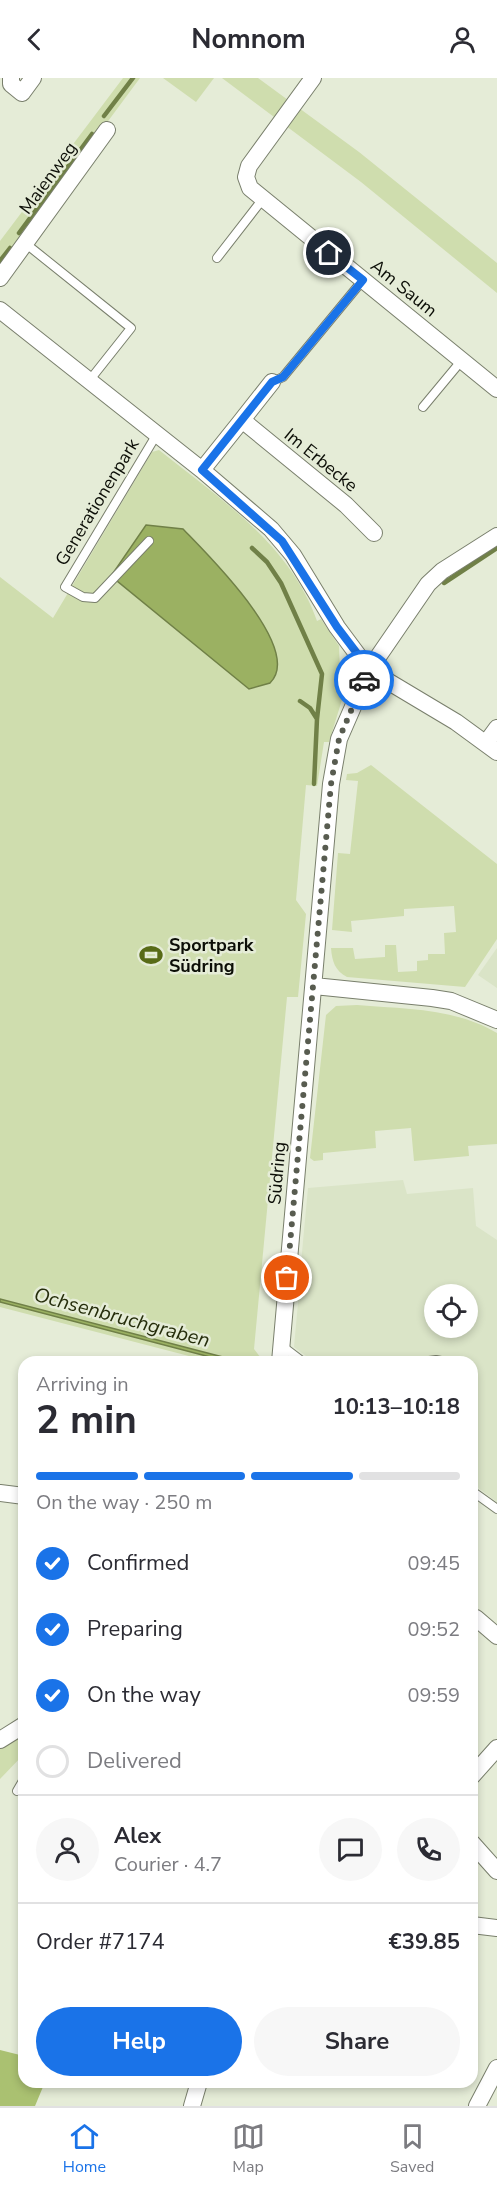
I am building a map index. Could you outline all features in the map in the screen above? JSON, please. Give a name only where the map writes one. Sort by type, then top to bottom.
[{"type":"street","points":[[11,78],[11,84],[22,93],[33,78]]},
{"type":"street","name":"Am Saum","points":[[314,78],[249,166],[247,183],[262,200],[497,389]]},
{"type":"street","name":"Maienweg","points":[[0,278],[107,130]]},
{"type":"street","points":[[0,310],[202,470],[282,541],[337,627],[369,669],[491,748],[497,728]]},
{"type":"street","points":[[202,470],[272,382]]},
{"type":"street","name":"Im Erbecke","points":[[242,420],[346,505],[374,533]]},
{"type":"street","name":"Südring","points":[[281,1354],[336,751],[347,716],[369,669],[428,584],[442,571],[497,536]]},
{"type":"street","points":[[314,987],[432,998],[458,1004],[497,1020]]},
{"type":"street","points":[[0,1493],[18,1495]]},
{"type":"street","points":[[478,1620],[497,1636]]},
{"type":"street","points":[[0,1740],[18,1729]]},
{"type":"street","points":[[478,1769],[497,1748]]},
{"type":"street","points":[[478,1850],[497,1871]]},
{"type":"street","points":[[478,1926],[497,1928]]},
{"type":"street","points":[[477,2106],[497,2068]]},
{"type":"street","points":[[192,2106],[197,2088]]},
{"type":"lane","points":[[217,258],[262,200]]},
{"type":"lane","points":[[25,243],[131,328],[89,381]]},
{"type":"lane","points":[[272,382],[283,377],[363,280]]},
{"type":"lane","points":[[423,407],[462,360]]},
{"type":"lane","name":"Generationenpark","points":[[149,541],[95,598],[83,597],[65,587],[157,434]]},
{"type":"lane","points":[[478,1495],[497,1509]]},
{"type":"shaded area","points":[[123,78],[140,78],[0,267],[0,241]]},
{"type":"shaded area","points":[[163,78],[214,78],[196,102]]},
{"type":"shaded area","points":[[222,78],[258,78],[359,152],[497,263],[497,293],[361,182]]},
{"type":"shaded area","name":"Sportpark Südring","points":[[159,450],[229,505],[251,525],[290,569],[317,621],[321,619],[339,646],[340,673],[345,690],[329,742],[324,742],[317,786],[306,785],[296,900],[306,914],[298,997],[287,997],[254,1349],[259,1356],[189,1356],[0,1307],[0,577],[53,618],[152,452]]},
{"type":"shaded area","points":[[146,525],[183,529],[230,579],[264,626],[274,648],[277,668],[270,683],[249,689],[111,576]]},
{"type":"shaded area","points":[[371,765],[497,864],[497,939],[465,987],[347,977],[335,965],[331,948],[353,948],[355,959],[385,957],[385,945],[396,945],[398,972],[417,971],[417,961],[428,960],[428,954],[445,954],[444,933],[456,932],[454,906],[404,909],[404,916],[351,921],[352,932],[332,930],[338,853],[350,854],[358,781],[346,780],[347,774],[357,773]]},
{"type":"shaded area","points":[[497,948],[497,988],[478,975]]},
{"type":"shaded area","points":[[357,1005],[447,1014],[497,1033],[497,1144],[468,1146],[469,1156],[414,1161],[411,1128],[375,1131],[376,1148],[323,1153],[323,1160],[314,1161],[310,1158],[326,1015],[336,1006]]},
{"type":"shaded area","points":[[403,1180],[407,1194],[473,1188],[476,1226],[497,1240],[497,1502],[478,1488],[478,1356],[306,1356],[294,1347],[301,1270],[304,1270],[304,1264],[301,1263],[308,1188]]},
{"type":"shaded area","points":[[0,1299],[219,1356],[206,1356],[0,1302]]},
{"type":"shaded area","points":[[16,1737],[18,1738],[18,1760],[0,1779],[0,1746]]},
{"type":"shaded area","points":[[0,2050],[18,2054],[18,2088],[42,2088],[35,2106],[0,2106]]},
{"type":"waterway","points":[[104,116],[133,78]]},
{"type":"waterway","points":[[19,233],[92,134]]},
{"type":"waterway","points":[[0,261],[10,248]]},
{"type":"waterway","points":[[252,548],[267,562],[281,583],[322,674],[317,719]]},
{"type":"waterway","points":[[444,583],[497,548]]},
{"type":"waterway","points":[[300,701],[310,708],[317,719],[314,784]]},
{"type":"way so far","points":[[287,1278],[331,784],[339,739],[364,680]]},
{"type":"place","name":"Sportpark Südring","points":[[151,955]]},
{"type":"route","points":[[329,253],[363,280],[283,377],[272,382],[202,470],[271,529],[293,555],[337,627],[369,669],[364,680]]},
{"type":"water label","name":"Ochsenbruchgraben","points":[[122,1317]]}]
